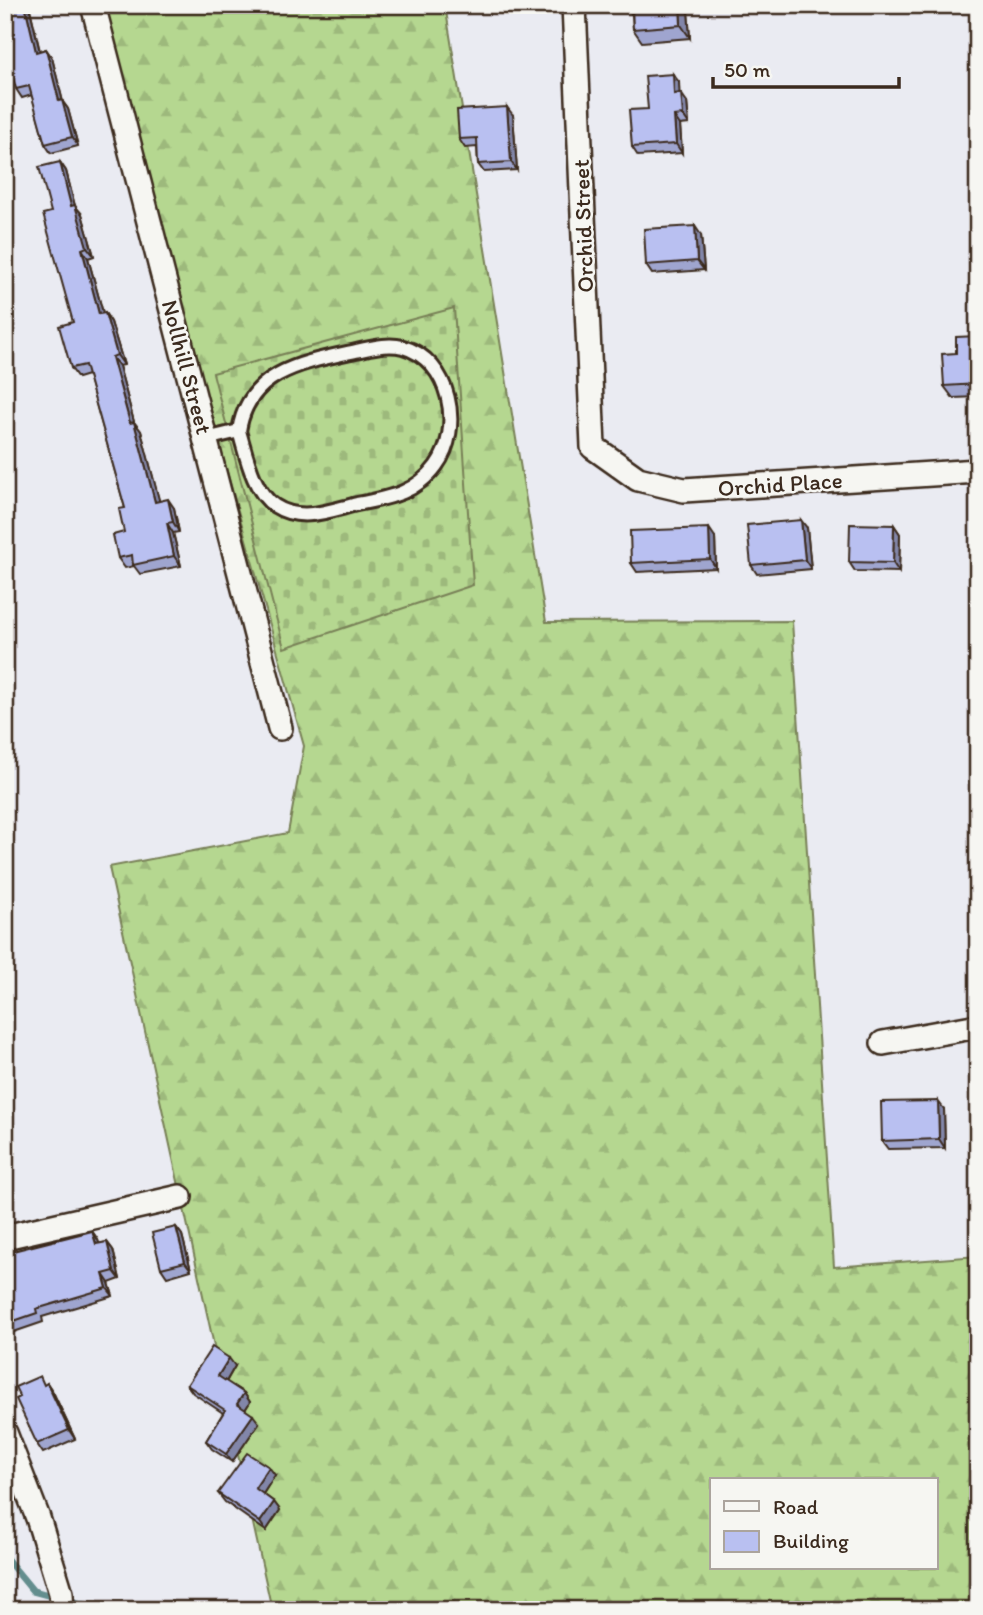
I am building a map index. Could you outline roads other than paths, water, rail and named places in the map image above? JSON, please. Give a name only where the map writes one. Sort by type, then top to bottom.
[{"type":"street","name":"Nollhill Street","points":[[93,5],[280,728]]},
{"type":"street","name":"Orchid Street","points":[[574,5],[593,447]]},
{"type":"street","name":"Orchid Place","points":[[593,447],[638,479],[684,490],[978,471]]},
{"type":"street","points":[[883,1043],[978,1026]]},
{"type":"street","points":[[5,1237],[180,1197]]},
{"type":"street","points":[[5,1433],[38,1518],[62,1601]]},
{"type":"lane","points":[[388,345],[415,351],[428,359],[443,383],[450,411],[449,433],[440,459],[435,468],[414,486],[390,496],[314,514],[287,512],[274,506],[265,496],[252,471],[239,431],[241,417],[248,403],[273,376],[314,360],[388,345]]},
{"type":"lane","points":[[206,439],[239,431]]},
{"type":"waterway","points":[[5,1557],[33,1591],[103,1610]]}]
